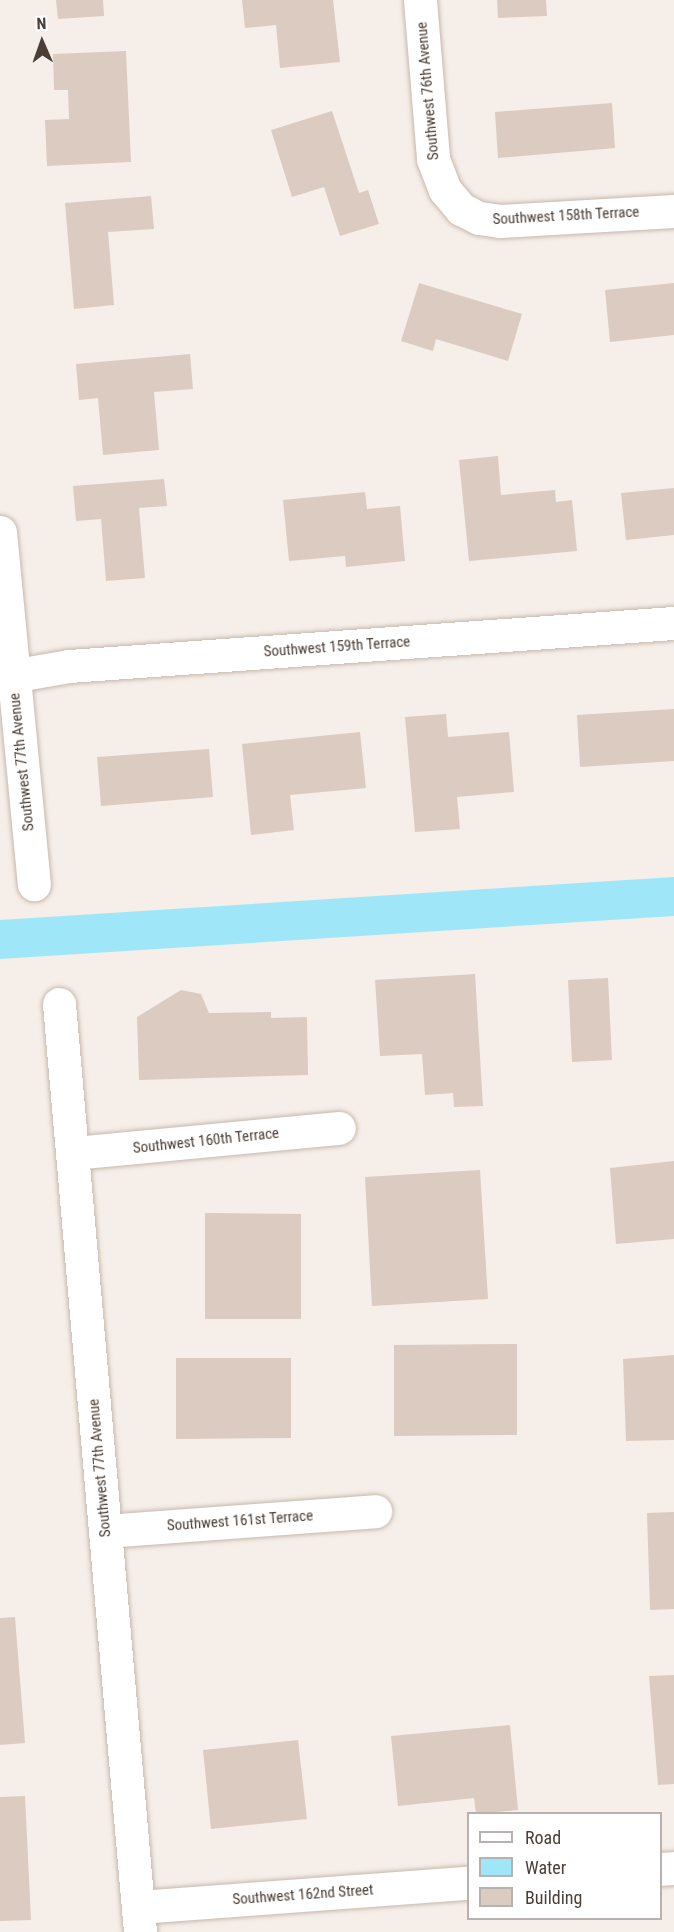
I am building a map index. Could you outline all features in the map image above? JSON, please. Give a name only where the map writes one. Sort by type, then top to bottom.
[{"type":"street","name":"Southwest 76th Avenue","points":[[420,0],[433,159],[445,190],[461,209]]},
{"type":"street","name":"Southwest 158th Terrace","points":[[461,209],[479,218],[500,221],[674,211]]},
{"type":"street","name":"Southwest 77th Avenue","points":[[0,532],[7,676],[34,884]]},
{"type":"street","name":"Southwest 159th Terrace","points":[[7,676],[69,666],[674,622]]},
{"type":"street","name":"Southwest 77th Avenue","points":[[59,1004],[139,1920]]},
{"type":"street","name":"Southwest 160th Terrace","points":[[73,1153],[339,1128]]},
{"type":"street","name":"Southwest 161st Terrace","points":[[105,1531],[375,1511]]},
{"type":"street","name":"Southwest 162nd Street","points":[[139,1920],[467,1883]]},
{"type":"water","points":[[674,877],[674,916],[0,959],[0,920]]},
{"type":"building","points":[[56,0],[103,0],[104,16],[58,19]]},
{"type":"building","points":[[242,0],[333,0],[340,62],[280,68],[276,25],[245,28]]},
{"type":"building","points":[[497,0],[546,0],[547,16],[498,18]]},
{"type":"building","points":[[126,51],[131,162],[47,166],[45,120],[69,119],[68,90],[54,90],[53,54]]},
{"type":"building","points":[[612,103],[615,148],[498,158],[495,112]]},
{"type":"building","points":[[332,111],[359,193],[368,190],[379,224],[340,236],[324,187],[292,197],[271,130]]},
{"type":"building","points":[[151,196],[154,229],[108,232],[114,305],[74,309],[65,203]]},
{"type":"building","points":[[419,283],[522,314],[508,361],[436,339],[433,351],[401,341]]},
{"type":"building","points":[[674,283],[674,335],[610,342],[605,290]]},
{"type":"building","points":[[190,354],[193,389],[154,392],[159,450],[103,455],[98,398],[79,400],[76,364]]},
{"type":"building","points":[[498,456],[501,495],[555,490],[556,502],[572,500],[577,551],[469,561],[459,460]]},
{"type":"building","points":[[164,479],[167,506],[139,508],[145,578],[106,581],[101,519],[76,521],[73,486]]},
{"type":"building","points":[[674,488],[674,535],[626,540],[621,493]]},
{"type":"building","points":[[365,492],[367,509],[400,506],[405,561],[346,567],[345,556],[289,561],[283,500]]},
{"type":"building","points":[[674,709],[674,761],[580,767],[577,715]]},
{"type":"building","points":[[446,714],[448,737],[509,732],[514,792],[457,797],[460,829],[415,832],[405,717]]},
{"type":"building","points":[[360,732],[366,788],[290,795],[294,830],[251,835],[242,744]]},
{"type":"building","points":[[209,749],[213,797],[101,806],[97,757]]},
{"type":"building","points":[[475,974],[483,1106],[454,1107],[453,1093],[425,1095],[422,1054],[380,1056],[375,980]]},
{"type":"building","points":[[608,978],[612,1060],[572,1062],[568,980]]},
{"type":"building","points":[[181,990],[201,994],[209,1013],[271,1012],[271,1018],[307,1017],[308,1075],[139,1080],[137,1017]]},
{"type":"building","points":[[674,1161],[674,1239],[616,1244],[610,1168]]},
{"type":"building","points":[[480,1170],[488,1299],[372,1306],[365,1177]]},
{"type":"building","points":[[205,1213],[301,1214],[301,1319],[205,1319]]},
{"type":"building","points":[[517,1344],[517,1435],[394,1436],[394,1345]]},
{"type":"building","points":[[674,1355],[674,1440],[626,1441],[623,1359]]},
{"type":"building","points":[[176,1358],[291,1358],[291,1438],[176,1439]]},
{"type":"building","points":[[674,1512],[674,1609],[650,1610],[647,1513]]},
{"type":"building","points":[[15,1617],[25,1743],[0,1745],[0,1618]]},
{"type":"building","points":[[674,1675],[674,1784],[658,1785],[649,1676]]},
{"type":"building","points":[[510,1725],[518,1810],[476,1812],[474,1798],[398,1806],[391,1736]]},
{"type":"building","points":[[298,1740],[307,1819],[211,1829],[203,1750]]},
{"type":"building","points":[[25,1796],[31,1920],[0,1921],[0,1797]]}]
